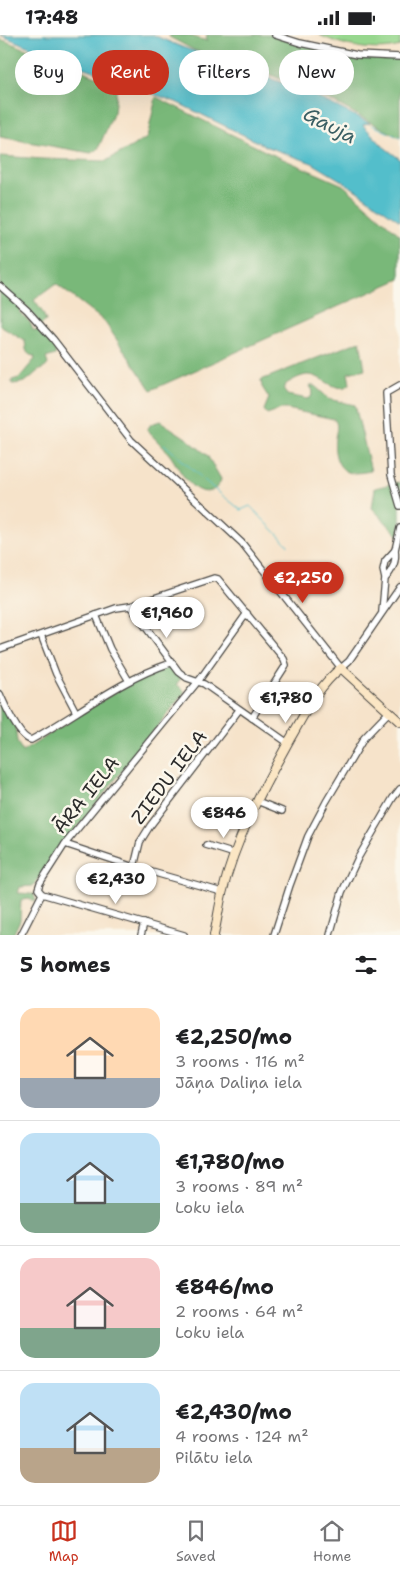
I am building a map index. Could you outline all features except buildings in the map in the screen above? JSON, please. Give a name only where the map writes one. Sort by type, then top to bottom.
[{"type":"street","points":[[275,35],[300,43],[357,55],[400,57]]},
{"type":"street","points":[[0,286],[27,310],[53,339],[131,440],[242,543],[341,668],[400,722]]},
{"type":"street","points":[[400,385],[386,393],[391,475],[400,506]]},
{"type":"street","points":[[382,611],[385,579],[383,569],[385,561],[395,550],[400,528]]},
{"type":"street","points":[[0,649],[116,608],[130,606],[214,578],[218,579],[284,659],[286,665],[252,718]]},
{"type":"street","points":[[214,935],[222,892],[235,854],[257,801],[288,743],[314,699],[333,673],[349,661],[400,587]]},
{"type":"street","points":[[130,606],[171,663],[186,678],[204,685],[288,743]]},
{"type":"street","name":"ĀRA IELA","points":[[21,935],[42,894],[38,889],[40,883],[65,844],[197,682],[247,613]]},
{"type":"street","points":[[96,615],[110,649],[129,681]]},
{"type":"street","points":[[41,635],[56,674],[76,712]]},
{"type":"street","points":[[0,695],[21,733],[31,740],[150,669],[171,663]]},
{"type":"street","name":"ZIEDU IELA","points":[[134,867],[140,842],[150,826],[239,710]]},
{"type":"street","points":[[274,935],[308,836],[326,801],[364,738],[390,712]]},
{"type":"street","points":[[330,935],[342,892],[358,858],[384,812],[400,789]]},
{"type":"street","points":[[257,801],[282,811]]},
{"type":"street","points":[[65,844],[134,867],[222,892]]},
{"type":"street","points":[[206,845],[235,854]]},
{"type":"street","points":[[42,894],[184,935]]},
{"type":"street","points":[[141,935],[144,923]]},
{"type":"green space","points":[[170,35],[187,35],[207,41],[206,35],[277,35],[324,50],[279,50],[279,78],[269,74],[269,50],[194,50],[169,37]]},
{"type":"green space","points":[[319,35],[400,35],[400,46],[380,49],[359,47]]},
{"type":"green space","points":[[0,39],[29,50],[15,50],[15,95],[82,95],[82,71],[92,74],[92,95],[116,95],[114,112],[98,149],[91,153],[0,137]]},
{"type":"green space","points":[[354,56],[384,60],[400,59],[400,138],[318,95],[354,95]]},
{"type":"green space","points":[[156,97],[267,152],[343,185],[400,235],[400,279],[151,390],[104,321],[56,284],[34,300],[46,321],[41,325],[24,305],[19,312],[30,322],[33,330],[39,331],[51,343],[55,349],[55,355],[46,358],[47,366],[27,381],[12,384],[12,380],[19,378],[35,359],[34,356],[27,353],[25,341],[0,326],[0,156],[106,161],[147,138]]},
{"type":"green space","points":[[360,341],[365,369],[348,373],[350,384],[340,388],[307,375],[298,377],[286,384],[284,390],[287,395],[308,399],[313,391],[310,386],[315,386],[329,399],[355,405],[371,471],[354,473],[348,472],[337,461],[335,444],[337,426],[334,419],[287,409],[267,414],[264,410],[269,398],[262,387],[261,380]]},
{"type":"green space","points":[[160,421],[207,455],[221,479],[215,489],[204,492],[191,485],[186,479],[169,454],[147,430],[151,424]]},
{"type":"green space","points":[[400,482],[400,537],[372,508],[375,488]]},
{"type":"green space","points":[[166,666],[171,668],[181,678],[177,684],[185,692],[33,886],[20,887],[18,893],[34,894],[36,902],[29,899],[21,900],[20,920],[13,935],[0,935],[0,702],[3,703],[15,723],[17,742],[22,752],[126,685]]},
{"type":"water","name":"Gauja","points":[[0,35],[153,35],[190,50],[179,50],[179,95],[269,95],[269,78],[279,82],[279,95],[312,95],[370,123],[363,125],[384,147],[400,159],[400,221],[347,184],[312,163],[268,147],[176,102],[156,95],[169,95],[169,50],[92,50],[92,70],[82,67],[82,50],[37,50]]},
{"type":"waterway","points":[[372,125],[400,138]]},
{"type":"waterway","points":[[164,444],[241,510],[250,506],[288,545]]}]
